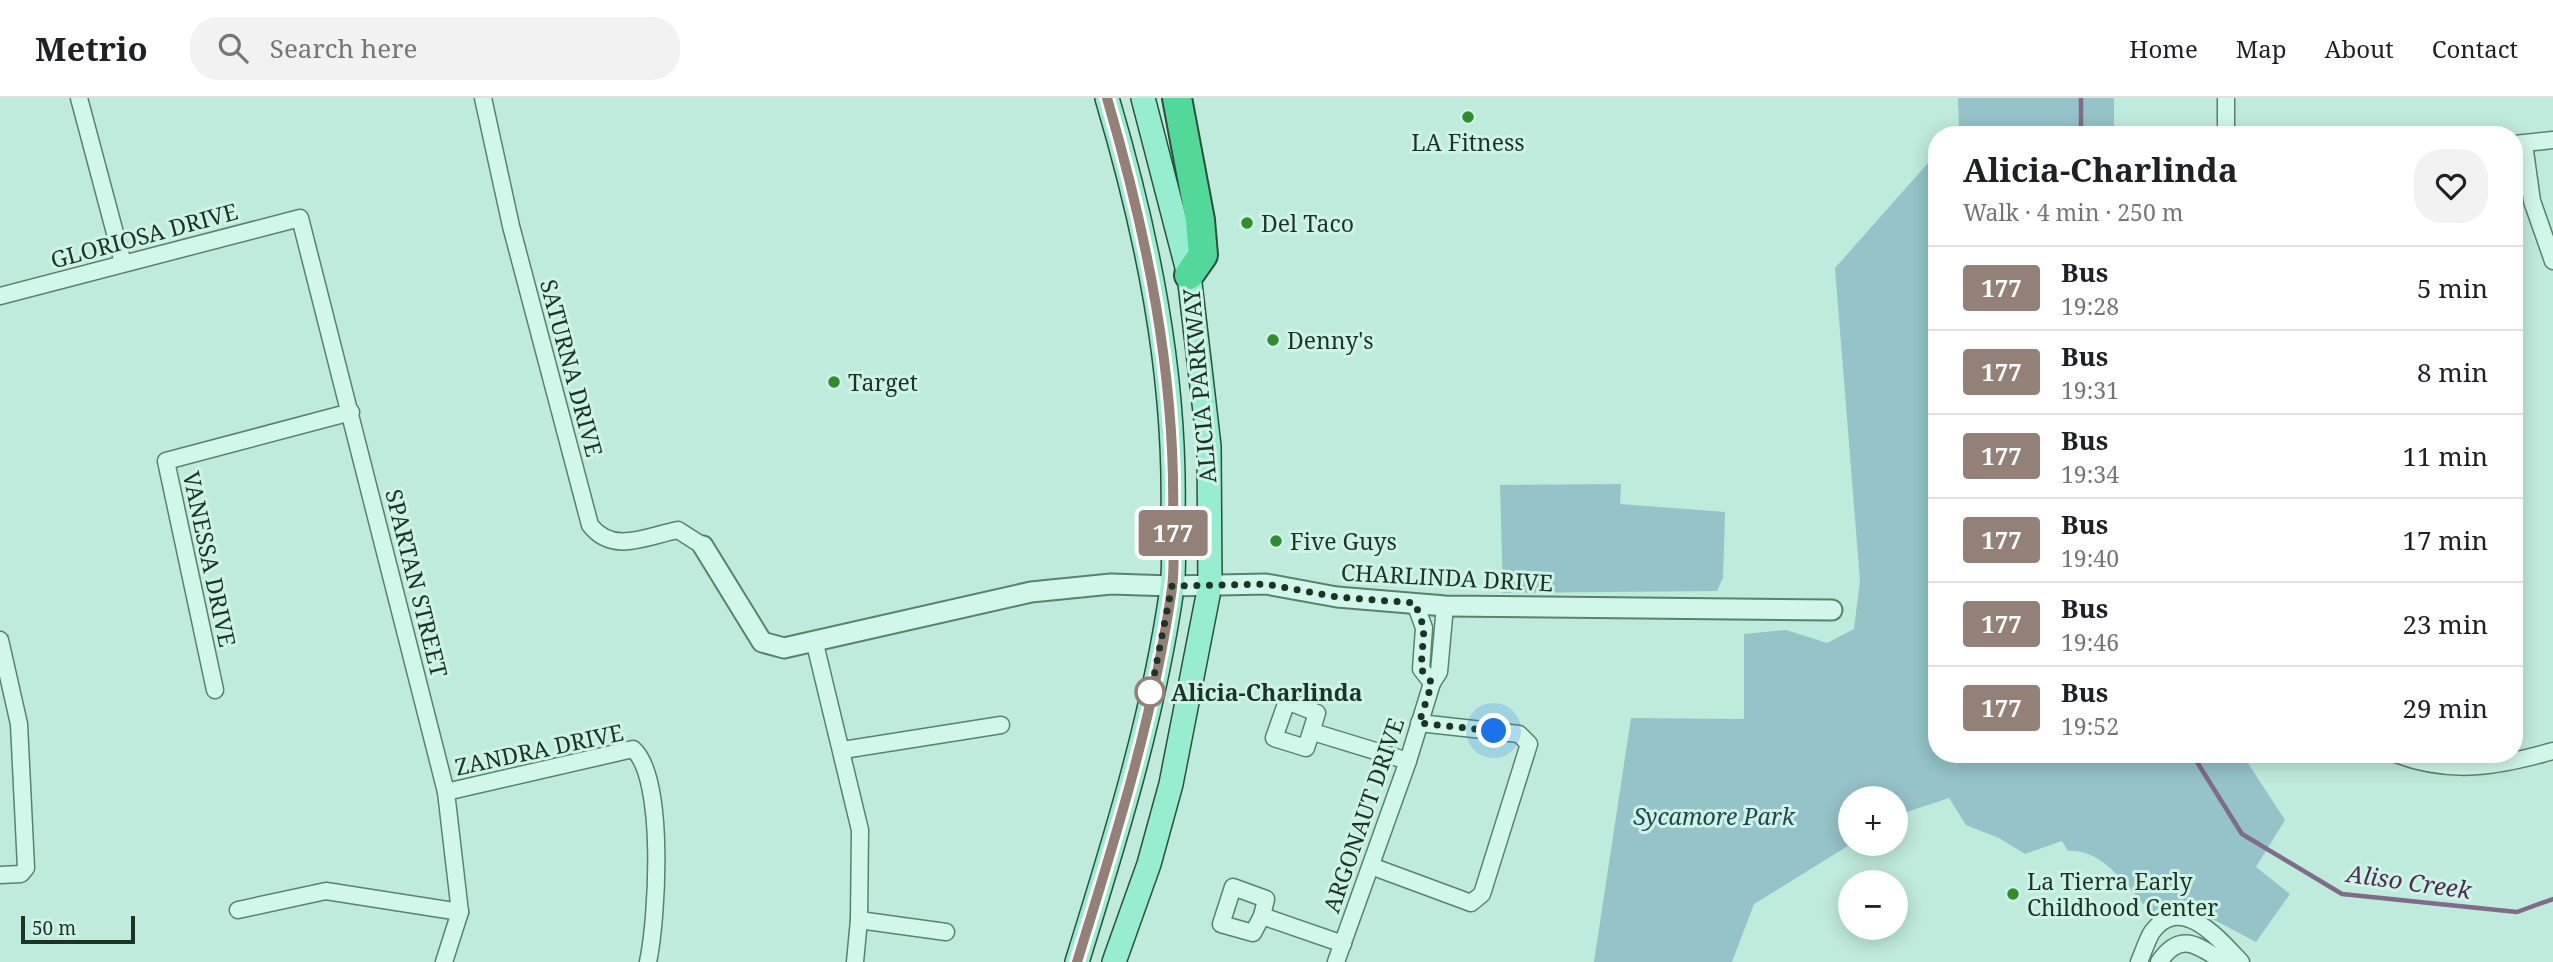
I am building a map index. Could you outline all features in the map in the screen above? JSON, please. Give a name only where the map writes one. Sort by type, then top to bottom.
[{"type":"highway","points":[[1177,98],[1200,220],[1203,255],[1190,284]]},
{"type":"main road","name":"ALICIA PARKWAY","points":[[1077,962],[1133,775],[1172,586],[1174,464],[1165,358],[1140,221],[1107,98]]},
{"type":"main road","name":"ALICIA PARKWAY","points":[[1114,962],[1149,864],[1171,785],[1210,585],[1209,446],[1190,284],[1143,98]]},
{"type":"main road","points":[[1155,296],[1190,284]]},
{"type":"street","points":[[79,98],[123,263]]},
{"type":"street","name":"SATURNA DRIVE","points":[[483,98],[512,226],[590,525],[603,538],[621,543],[678,530],[703,546]]},
{"type":"street","points":[[2226,98],[2226,126]]},
{"type":"street","points":[[2523,144],[2553,140]]},
{"type":"street","points":[[2523,158],[2532,201],[2553,261]]},
{"type":"street","name":"GLORIOSA DRIVE","points":[[0,296],[299,218]]},
{"type":"street","name":"SPARTAN STREET","points":[[299,218],[351,412],[446,792],[460,912],[444,962]]},
{"type":"street","name":"VANESSA DRIVE","points":[[215,690],[166,461],[351,412]]},
{"type":"street","name":"CHARLINDA DRIVE","points":[[703,546],[762,642],[784,648],[815,644],[1031,592],[1111,584],[1266,584],[1337,597],[1445,606],[1832,610]]},
{"type":"street","points":[[1415,603],[1424,628],[1421,669],[1432,683]]},
{"type":"street","name":"ARGONAUT DRIVE","points":[[1336,962],[1408,761],[1432,683],[1439,672],[1445,606]]},
{"type":"street","points":[[0,640],[21,748],[26,868],[21,874],[0,875]]},
{"type":"street","points":[[815,644],[843,750],[860,830],[859,920],[855,962]]},
{"type":"street","points":[[1371,866],[1471,903],[1482,894],[1530,744],[1519,734],[1419,723]]},
{"type":"street","points":[[843,750],[1001,725]]},
{"type":"street","points":[[1313,732],[1408,761]]},
{"type":"street","name":"ZANDRA DRIVE","points":[[446,792],[634,749],[645,766],[652,797],[656,862],[653,939],[648,962]]},
{"type":"street","points":[[2523,759],[2553,751]]},
{"type":"street","points":[[2419,763],[2466,769],[2506,763]]},
{"type":"street","points":[[238,910],[326,891],[460,912]]},
{"type":"street","points":[[1262,916],[1343,944]]},
{"type":"street","points":[[2139,962],[2152,931],[2165,920],[2181,917],[2201,922],[2241,962]]},
{"type":"street","points":[[859,920],[946,932]]},
{"type":"street","points":[[2158,962],[2165,952],[2181,943],[2193,943],[2224,962]]},
{"type":"green space","points":[[1958,98],[2114,98],[2114,126],[1959,126]]},
{"type":"green space","name":"Sycamore Park","points":[[1928,163],[1928,763],[2248,763],[2285,820],[2256,867],[2290,894],[2256,942],[2188,906],[2152,914],[2115,872],[2093,856],[2068,851],[2062,841],[2025,854],[1999,838],[1966,825],[1949,798],[1908,812],[1908,786],[1838,786],[1838,852],[1754,904],[1732,962],[1594,962],[1631,718],[1744,719],[1744,634],[1786,630],[1827,643],[1854,629],[1860,581],[1835,268]]},
{"type":"green space","points":[[1621,484],[1620,504],[1725,512],[1723,578],[1717,591],[1503,593],[1500,485]]},
{"type":"waterway","name":"Aliso Creek","points":[[2081,98],[2081,126]]},
{"type":"waterway","name":"Aliso Creek","points":[[2198,763],[2242,834],[2342,894],[2517,912],[2553,899]]},
{"type":"bus line","name":"177","points":[[1077,962],[1133,775],[1172,586],[1174,464],[1165,358],[1140,221],[1107,98]]},
{"type":"place","name":"LA Fitness","points":[[1468,117]]},
{"type":"place","name":"Del Taco","points":[[1247,223]]},
{"type":"place","name":"Denny's","points":[[1273,340]]},
{"type":"place","name":"Target","points":[[834,382]]},
{"type":"place","name":"Five Guys","points":[[1276,541]]},
{"type":"place","name":"Alicia-Charlinda","points":[[1150,692]]},
{"type":"place","name":"La Tierra Early Childhood Center","points":[[2013,894]]},
{"type":"route","points":[[1150,692],[1149,701],[1172,586],[1266,584],[1337,597],[1415,603],[1424,628],[1421,669],[1432,683],[1419,723],[1494,731]]}]
